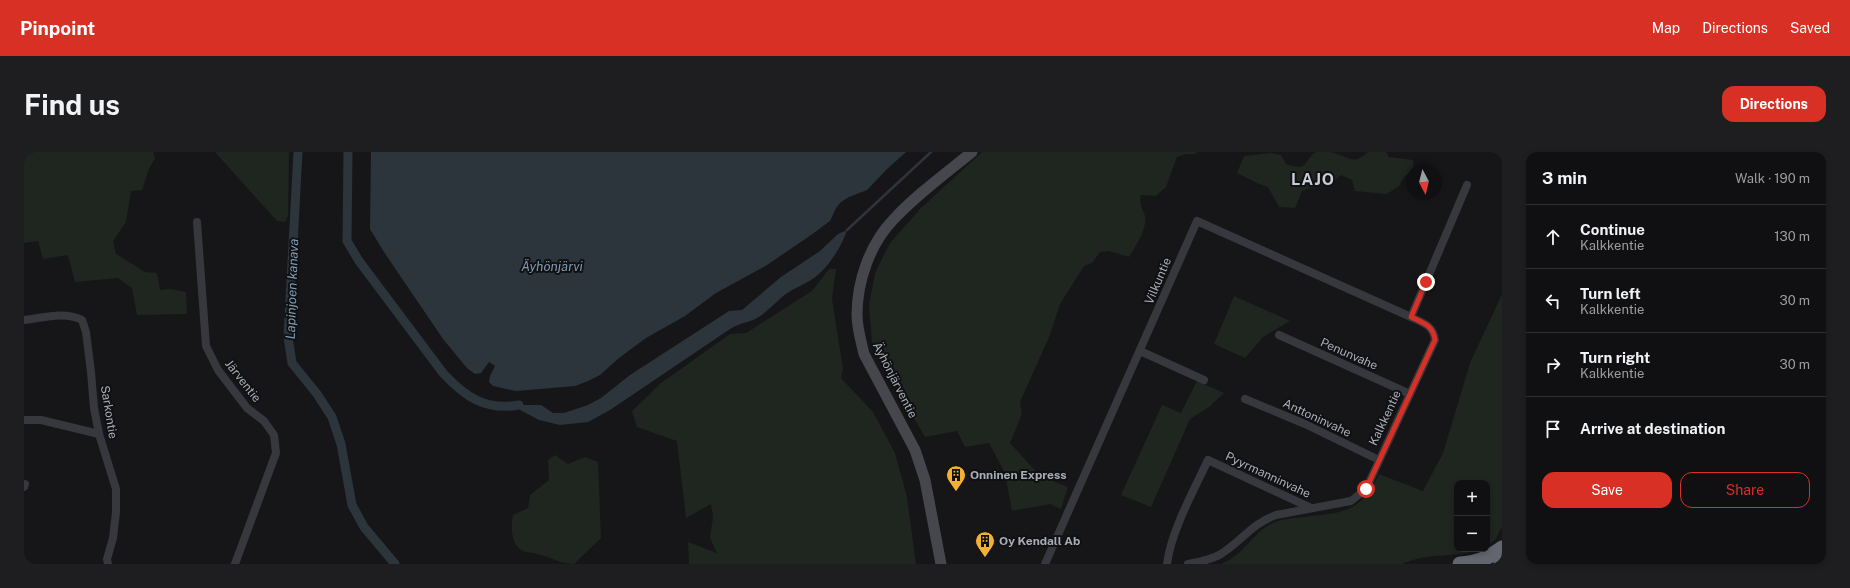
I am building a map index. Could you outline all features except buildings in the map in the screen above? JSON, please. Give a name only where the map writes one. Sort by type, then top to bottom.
[{"type":"highway","points":[[1460,564],[1474,563],[1487,558],[1502,548]]},
{"type":"main road","name":"Äyhönjärventie","points":[[941,564],[925,480],[915,450],[864,354],[857,315],[860,284],[866,263],[876,243],[892,220],[972,152]]},
{"type":"street","points":[[1411,317],[1466,185]]},
{"type":"street","name":"Vilkuntie","points":[[1045,564],[1197,221],[1411,317]]},
{"type":"street","name":"Järventie","points":[[197,222],[206,346],[218,370],[247,408],[264,421],[274,435],[276,453],[234,564]]},
{"type":"street","name":"Sarkontie","points":[[24,320],[64,315],[73,316],[82,320],[86,332],[94,408],[99,434],[116,489],[116,512],[108,564]]},
{"type":"street","name":"Kalkkentie","points":[[1188,564],[1208,560],[1220,555],[1256,524],[1265,519],[1311,508],[1351,501],[1366,489],[1435,340],[1430,326],[1411,317]]},
{"type":"street","name":"Penunvahe","points":[[1279,335],[1410,394]]},
{"type":"street","points":[[1140,350],[1204,380]]},
{"type":"street","name":"Anttoninvahe","points":[[1245,399],[1305,424],[1379,460]]},
{"type":"street","points":[[24,420],[41,420],[99,434]]},
{"type":"street","name":"Pyyrmanninvahe","points":[[1167,564],[1168,553],[1208,460],[1311,508]]},
{"type":"shaded area","points":[[24,152],[153,152],[155,158],[148,171],[142,190],[131,191],[126,222],[113,241],[116,254],[145,272],[157,273],[160,290],[170,289],[186,292],[187,314],[137,315],[132,288],[118,278],[75,282],[68,255],[43,259],[38,241],[24,243]]},
{"type":"shaded area","points":[[215,152],[289,152],[288,216],[285,222],[277,221]]},
{"type":"shaded area","points":[[982,152],[1197,152],[1196,154],[1186,154],[1177,157],[1166,187],[1156,196],[1141,195],[1140,199],[1145,216],[1145,226],[1129,257],[1109,251],[1100,252],[1092,263],[1084,266],[1060,304],[1050,335],[1020,402],[1022,414],[1010,443],[1040,476],[1068,487],[1061,509],[1050,504],[1012,511],[1005,473],[989,443],[965,447],[957,431],[925,437],[899,393],[872,342],[869,305],[875,273],[890,243],[921,208]]},
{"type":"shaded area","points":[[1316,152],[1329,152],[1353,160],[1362,157],[1368,152],[1386,152],[1389,157],[1413,160],[1413,164],[1406,164],[1406,176],[1399,186],[1387,194],[1355,191],[1352,180],[1341,175],[1334,181],[1302,191],[1295,208],[1279,207],[1268,187],[1237,173],[1244,156],[1271,153],[1281,155],[1286,164],[1299,167],[1305,164]]},
{"type":"shaded area","points":[[829,269],[836,269],[832,299],[843,369],[841,378],[873,412],[895,453],[907,497],[916,564],[689,564],[688,542],[717,553],[710,538],[713,517],[711,504],[686,518],[677,441],[637,427],[632,411],[661,383],[730,334],[746,333],[812,291]]},
{"type":"shaded area","points":[[1502,294],[1502,527],[1495,540],[1490,544],[1490,480],[1454,480],[1454,552],[1473,552],[1432,556],[1412,560],[1402,564],[1221,564],[1235,556],[1259,532],[1273,523],[1287,519],[1329,514],[1349,509],[1365,497],[1379,474],[1423,491],[1443,453],[1470,363]]},
{"type":"shaded area","points":[[1234,296],[1290,321],[1263,337],[1245,358],[1214,344]]},
{"type":"shaded area","points":[[1197,381],[1224,393],[1209,407],[1190,419],[1151,507],[1121,495],[1162,405],[1181,413]]},
{"type":"shaded area","points":[[555,455],[568,464],[585,457],[598,462],[601,538],[574,564],[565,563],[539,554],[521,550],[514,542],[512,531],[513,515],[528,508],[530,495],[549,480],[548,460]]},
{"type":"water","name":"Äyhönjärvi","points":[[371,152],[906,152],[867,190],[841,202],[836,208],[830,221],[811,235],[767,265],[716,293],[685,316],[646,338],[619,358],[600,375],[575,386],[516,391],[493,386],[489,382],[495,366],[489,362],[481,373],[475,374],[467,368],[443,339],[370,229]]},
{"type":"water","points":[[847,230],[842,243],[834,256],[824,269],[814,278],[793,289],[757,318],[730,329],[610,410],[588,422],[560,425],[539,420],[520,410],[519,405],[541,405],[553,413],[564,413],[588,405],[601,398],[630,375],[729,311],[742,310],[781,277],[820,251],[838,234]]},
{"type":"waterway","name":"Lapinjoen kanava","points":[[298,152],[288,337],[292,363],[317,394],[332,417],[341,444],[352,505],[364,527],[395,564]]},
{"type":"waterway","points":[[348,152],[347,241],[359,261],[451,382],[468,395],[486,404],[496,406],[519,405]]},
{"type":"waterway","points":[[847,230],[931,152]]},
{"type":"place","name":"Onninen Express","points":[[956,492]]},
{"type":"place","name":"Oy Kendall Ab","points":[[985,558]]},
{"type":"district","name":"LAJO","points":[[1313,179]]},
{"type":"route","points":[[1366,489],[1435,340],[1430,326],[1411,317],[1426,282]]}]
